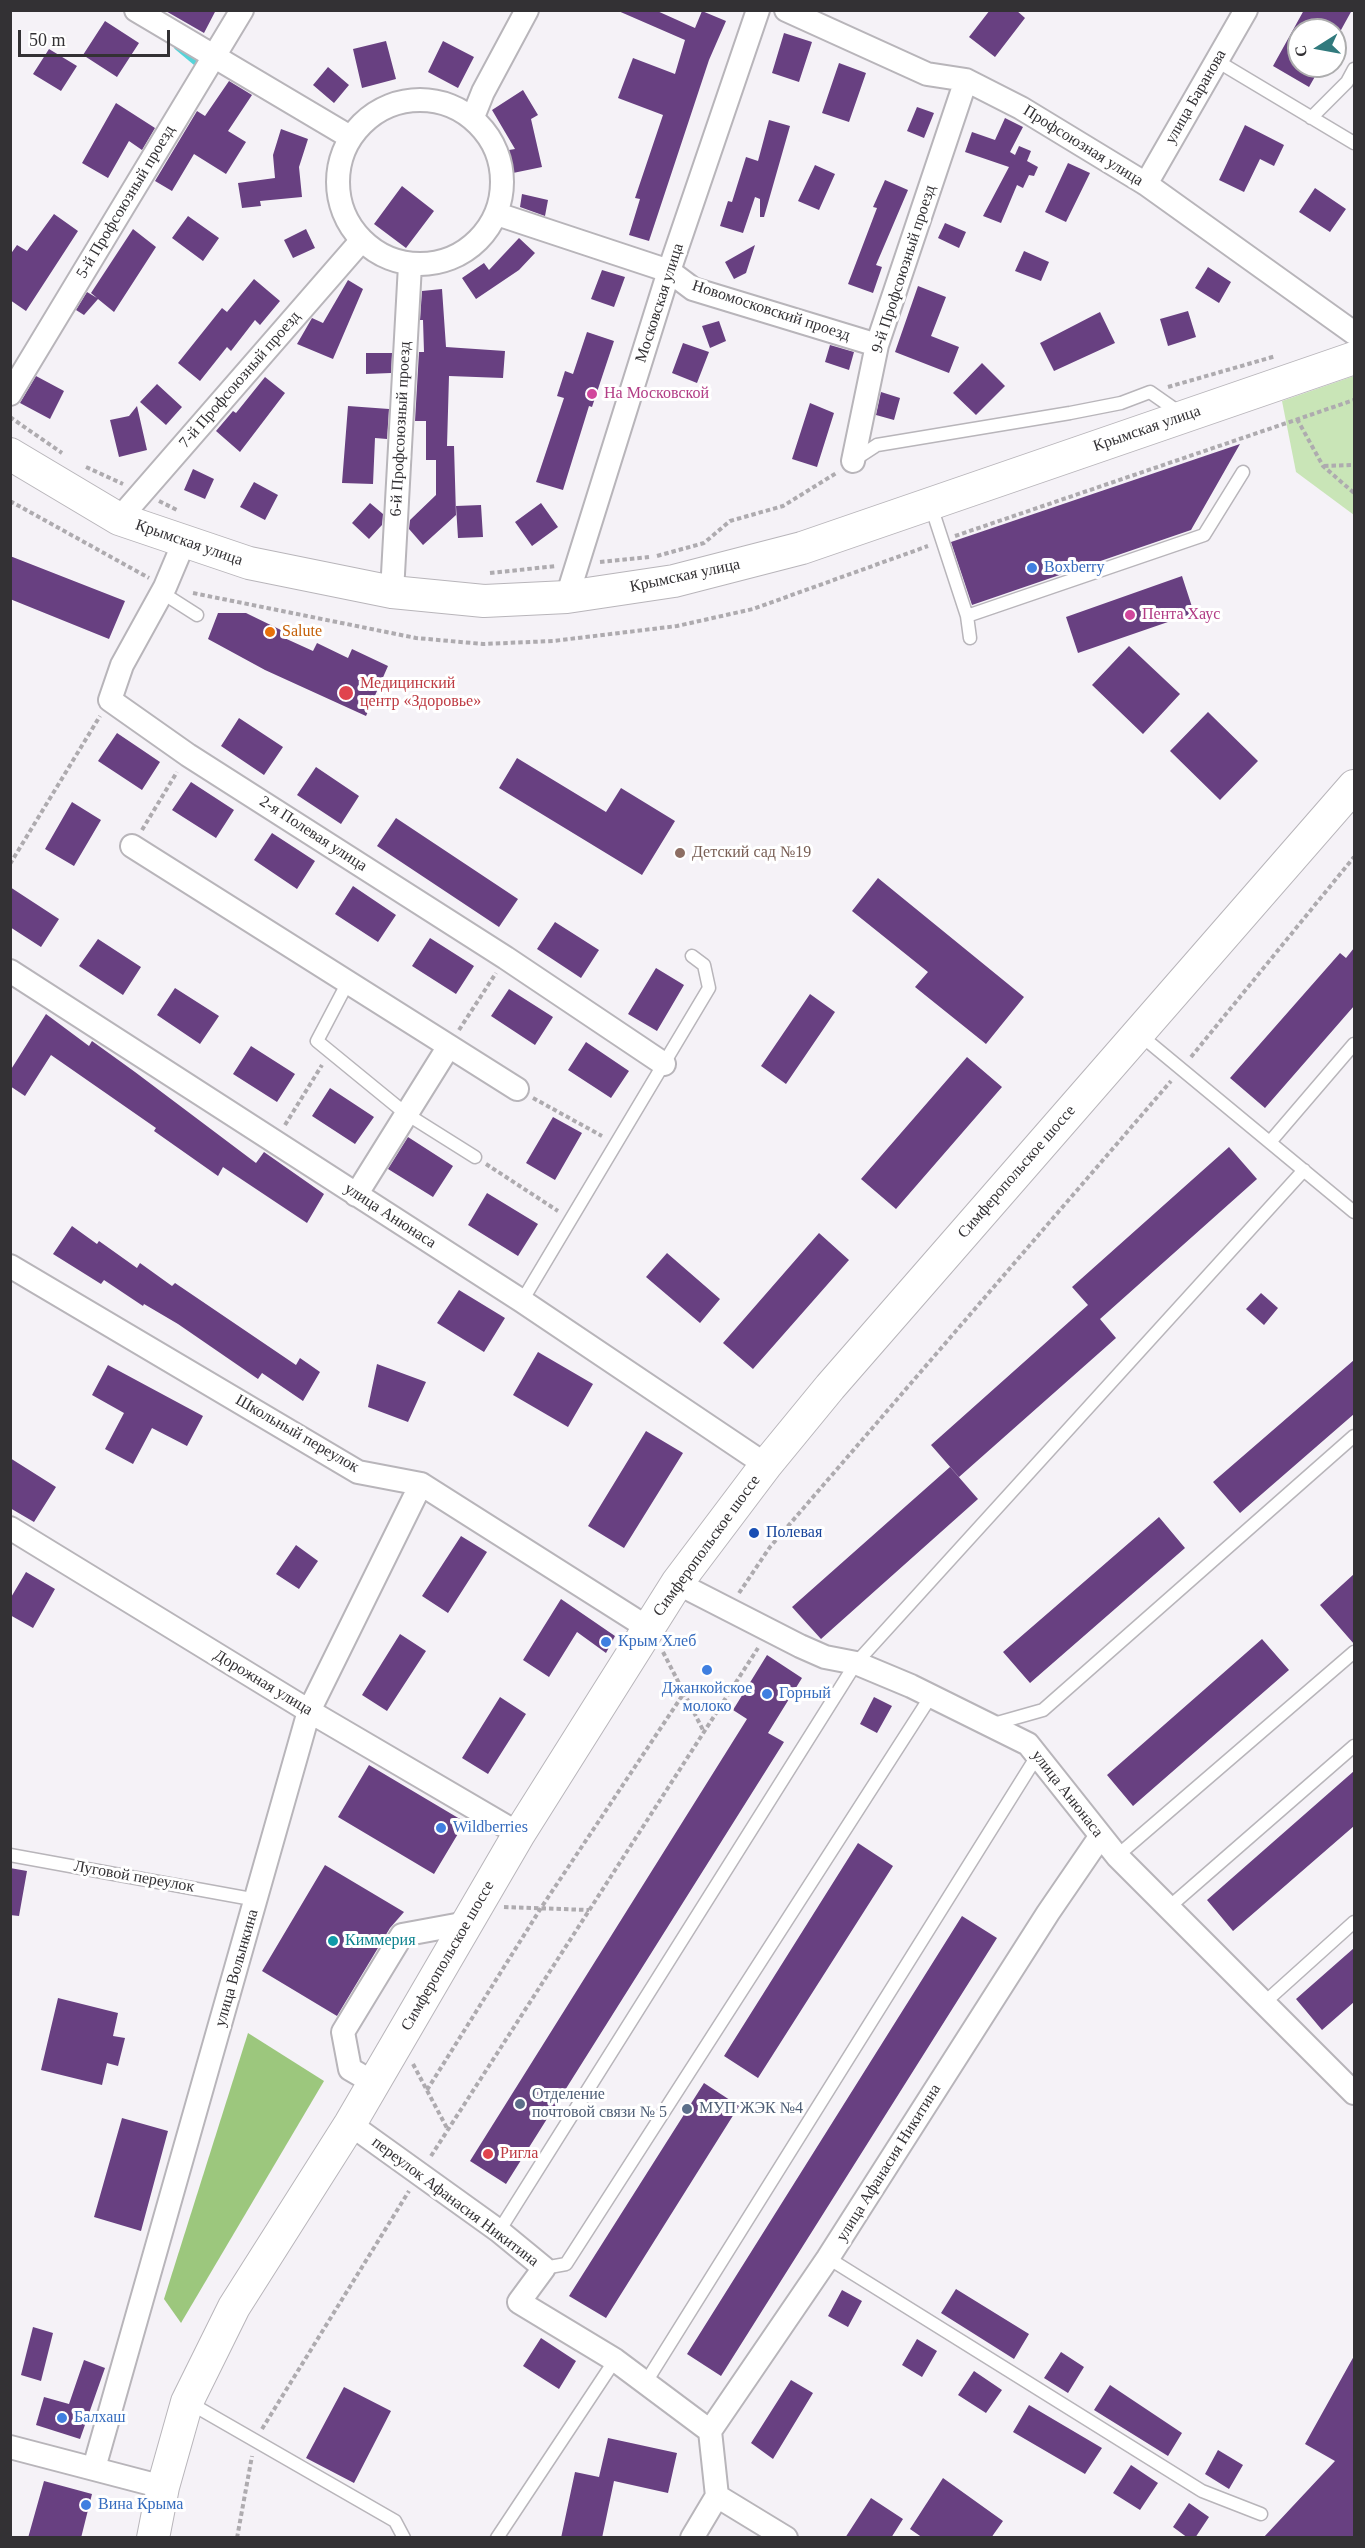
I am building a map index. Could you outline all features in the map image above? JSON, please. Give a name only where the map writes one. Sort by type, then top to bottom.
[{"type":"main road","name":"Крымская улица","points":[[10,454],[119,519],[183,527],[249,563],[392,592],[484,601],[567,597],[674,581],[802,548],[931,506],[1354,358]]},
{"type":"main road","name":"Симферопольское шоссе","points":[[153,2538],[163,2487],[187,2402],[234,2307],[350,2124],[519,1834],[653,1634],[677,1583],[766,1466],[830,1387],[1354,786]]},
{"type":"street","points":[[136,10],[350,137]]},
{"type":"street","name":"5-й Профсоюзный проезд","points":[[10,394],[242,10]]},
{"type":"street","points":[[472,117],[527,10]]},
{"type":"street","name":"Московская улица","points":[[567,597],[669,272],[758,10]]},
{"type":"street","name":"Профсоюзная улица","points":[[786,10],[927,74],[966,80],[1021,108],[1146,184],[1354,333]]},
{"type":"street","name":"улица Баранова","points":[[1146,184],[1246,10]]},
{"type":"street","name":"9-й Профсоюзный проезд","points":[[853,461],[877,345],[966,80]]},
{"type":"street","points":[[407,100],[442,102],[472,117],[495,145],[503,179],[497,214],[477,244],[446,262],[410,265],[384,257],[361,241],[345,218],[337,191],[339,162],[350,137],[375,112],[407,100]]},
{"type":"street","name":"Новомосковский проезд","points":[[497,214],[669,272],[693,289],[877,345]]},
{"type":"street","name":"7-й Профсоюзный проезд","points":[[119,519],[361,241]]},
{"type":"street","name":"6-й Профсоюзный проезд","points":[[392,592],[410,265]]},
{"type":"street","points":[[110,700],[122,665],[161,592],[183,527]]},
{"type":"street","name":"2-я Полевая улица","points":[[110,700],[188,755],[506,958],[664,1064]]},
{"type":"street","points":[[132,846],[517,1089]]},
{"type":"street","name":"улица Анюнаса","points":[[10,971],[522,1301],[766,1466]]},
{"type":"street","points":[[356,1195],[449,1046]]},
{"type":"street","name":"Школьный переулок","points":[[10,1266],[358,1472],[421,1484],[653,1634]]},
{"type":"street","name":"улица Волынкина","points":[[94,2468],[309,1711],[421,1484]]},
{"type":"street","name":"Дорожная улица","points":[[10,1528],[309,1711],[519,1834]]},
{"type":"street","name":"улица Анюнаса","points":[[677,1583],[825,1657],[856,1663],[931,1696],[1028,1744],[1117,1856],[1354,2091]]},
{"type":"street","name":"улица Афанасия Никитина","points":[[710,2431],[828,2258],[1041,1923],[1100,1837]]},
{"type":"street","points":[[374,2083],[350,2069],[343,2032],[402,1935],[467,1923]]},
{"type":"street","name":"переулок Афанасия Никитина","points":[[350,2124],[499,2231],[544,2268],[519,2302],[615,2360],[710,2431]]},
{"type":"street","points":[[692,2538],[717,2496],[710,2431]]},
{"type":"street","points":[[10,2446],[163,2487]]},
{"type":"street","points":[[717,2496],[786,2538]]},
{"type":"lane","points":[[1217,61],[1354,143]]},
{"type":"lane","points":[[1311,118],[1347,82],[1354,69]]},
{"type":"lane","points":[[853,461],[877,445],[1070,413],[1121,403],[1150,392],[1184,416]]},
{"type":"lane","points":[[967,616],[1204,535],[1243,472]]},
{"type":"lane","points":[[931,506],[967,616],[970,638]]},
{"type":"lane","points":[[161,592],[196,615]]},
{"type":"lane","points":[[522,1301],[710,988],[704,965],[692,956]]},
{"type":"lane","points":[[348,982],[317,1041],[407,1114],[475,1157]]},
{"type":"lane","points":[[1138,1033],[1354,1212]]},
{"type":"lane","points":[[1270,1142],[1354,1044]]},
{"type":"lane","points":[[499,2231],[856,1663],[1304,1170]]},
{"type":"lane","points":[[990,1725],[1043,1710],[1354,1436]]},
{"type":"lane","points":[[1117,1856],[1354,1652]]},
{"type":"lane","points":[[544,2268],[566,2264],[931,1696]]},
{"type":"lane","points":[[1168,1908],[1354,1746]]},
{"type":"lane","points":[[646,2382],[1037,1756]]},
{"type":"lane","name":"Луговой переулок","points":[[10,1855],[257,1899]]},
{"type":"lane","points":[[1264,2003],[1354,1922]]},
{"type":"lane","points":[[828,2258],[1202,2491],[1261,2514]]},
{"type":"lane","points":[[497,2538],[615,2360]]},
{"type":"lane","points":[[187,2402],[395,2521],[404,2538]]},
{"type":"path","points":[[1150,392],[1286,353]]},
{"type":"path","points":[[10,417],[67,456]]},
{"type":"path","points":[[1297,419],[1323,466],[1354,493]]},
{"type":"path","points":[[488,573],[657,556],[704,543],[730,521],[783,506],[853,461]]},
{"type":"path","points":[[76,463],[141,492],[183,527]]},
{"type":"path","points":[[1323,466],[1354,465]]},
{"type":"path","points":[[10,864],[110,700]]},
{"type":"path","points":[[132,846],[188,755]]},
{"type":"path","points":[[729,1609],[770,1547],[1181,1069],[1354,857]]},
{"type":"path","points":[[449,1046],[506,958]]},
{"type":"path","points":[[274,1142],[330,1052]]},
{"type":"path","points":[[517,1089],[616,1144]]},
{"type":"path","points":[[475,1157],[571,1220]]},
{"type":"path","points":[[237,2538],[255,2441],[419,2174],[769,1630]]},
{"type":"path","points":[[653,1634],[704,1732]]},
{"type":"path","points":[[427,2090],[541,1908],[684,1693]]},
{"type":"path","points":[[497,1907],[589,1910]]},
{"type":"path","points":[[409,2058],[448,2130]]},
{"type":"green space","points":[[1354,376],[1354,515],[1296,472],[1282,401]]},
{"type":"green space","points":[[248,2033],[324,2081],[181,2323],[164,2299]]},
{"type":"building","points":[[164,10],[216,10],[204,33]]},
{"type":"building","points":[[616,10],[655,10],[695,28],[702,11],[726,21],[709,60],[649,241],[629,235],[640,199],[635,198],[663,115],[618,98],[633,58],[675,74],[685,40]]},
{"type":"building","points":[[990,10],[1016,10],[1025,18],[995,57],[969,37]]},
{"type":"building","points":[[1304,10],[1352,10],[1347,19],[1300,18]]},
{"type":"building","points":[[105,21],[139,43],[117,77],[83,55]]},
{"type":"building","points":[[784,33],[812,42],[799,82],[772,73]]},
{"type":"building","points":[[386,41],[396,79],[362,88],[353,49]]},
{"type":"building","points":[[443,41],[474,57],[458,88],[428,72]]},
{"type":"building","points":[[1287,41],[1287,74],[1273,66]]},
{"type":"building","points":[[49,49],[77,66],[61,91],[33,74]]},
{"type":"building","points":[[839,63],[866,73],[849,122],[822,113]]},
{"type":"building","points":[[328,67],[349,85],[334,103],[313,85]]},
{"type":"building","points":[[1294,78],[1314,78],[1309,87]]},
{"type":"building","points":[[229,81],[252,95],[228,131],[246,142],[226,174],[194,154],[172,191],[155,181],[197,111],[205,116]]},
{"type":"building","points":[[523,90],[538,115],[531,119],[542,167],[513,173],[509,150],[515,149],[492,110]]},
{"type":"building","points":[[116,103],[155,128],[142,150],[129,141],[108,178],[82,163]]},
{"type":"building","points":[[917,107],[934,113],[924,138],[907,131]]},
{"type":"building","points":[[1005,118],[1023,127],[1010,152],[1015,155],[1019,146],[1031,151],[1027,161],[1038,167],[1034,176],[1029,175],[1023,188],[1017,185],[1001,223],[983,216],[1009,167],[965,152],[972,132],[995,140]]},
{"type":"building","points":[[769,120],[790,126],[764,217],[760,217],[760,199],[755,197],[743,233],[720,226],[728,201],[732,202],[746,157],[758,161]]},
{"type":"building","points":[[1245,125],[1284,145],[1274,166],[1260,159],[1244,192],[1219,180]]},
{"type":"building","points":[[281,129],[308,139],[299,167],[302,197],[260,201],[261,206],[242,208],[238,183],[275,178],[273,155]]},
{"type":"building","points":[[1068,163],[1090,173],[1066,222],[1045,212]]},
{"type":"building","points":[[815,165],[835,174],[819,210],[798,201]]},
{"type":"building","points":[[885,180],[908,190],[876,265],[882,267],[873,293],[848,284],[877,208],[873,207]]},
{"type":"building","points":[[402,186],[434,211],[406,248],[374,224]]},
{"type":"building","points":[[1315,188],[1346,209],[1330,232],[1299,212]]},
{"type":"building","points":[[522,194],[548,200],[545,216],[520,207]]},
{"type":"building","points":[[54,214],[78,231],[26,311],[10,300],[10,255],[17,245],[27,251]]},
{"type":"building","points":[[188,216],[219,238],[203,261],[172,238]]},
{"type":"building","points":[[945,223],[966,232],[959,248],[938,238]]},
{"type":"building","points":[[133,229],[156,247],[114,312],[98,299],[84,315],[76,310],[87,292],[97,298],[91,293]]},
{"type":"building","points":[[306,229],[315,248],[293,258],[284,240]]},
{"type":"building","points":[[519,238],[535,253],[519,270],[476,299],[462,278],[484,263],[489,270]]},
{"type":"building","points":[[755,245],[746,273],[734,279],[725,262]]},
{"type":"building","points":[[1024,251],[1049,262],[1041,281],[1015,271]]},
{"type":"building","points":[[1208,267],[1231,282],[1219,303],[1195,288]]},
{"type":"building","points":[[602,270],[625,277],[614,307],[591,299]]},
{"type":"building","points":[[254,279],[280,301],[260,325],[255,320],[231,351],[227,347],[200,381],[178,363],[222,308],[227,312]]},
{"type":"building","points":[[348,280],[363,289],[333,359],[297,344],[312,318],[323,323]]},
{"type":"building","points":[[918,286],[946,297],[931,336],[959,347],[949,373],[895,352]]},
{"type":"building","points":[[442,289],[446,347],[505,351],[503,378],[449,376],[447,446],[454,446],[456,515],[423,545],[409,529],[410,520],[436,495],[436,460],[426,460],[426,421],[415,421],[419,352],[424,352],[423,320],[420,320],[422,291]]},
{"type":"building","points":[[1188,311],[1196,337],[1168,346],[1160,319]]},
{"type":"building","points":[[1100,312],[1115,343],[1054,371],[1040,343]]},
{"type":"building","points":[[719,321],[726,341],[710,348],[702,326]]},
{"type":"building","points":[[587,332],[614,341],[592,407],[589,406],[563,490],[536,482],[564,398],[557,396],[565,371],[573,374]]},
{"type":"building","points":[[683,343],[709,352],[697,383],[672,373]]},
{"type":"building","points":[[830,345],[854,352],[849,370],[825,362]]},
{"type":"building","points":[[366,353],[392,353],[391,373],[366,374]]},
{"type":"building","points":[[982,363],[1005,386],[976,415],[953,393]]},
{"type":"building","points":[[36,376],[64,391],[50,419],[20,403]]},
{"type":"building","points":[[265,377],[285,393],[240,452],[216,431],[233,411],[236,413]]},
{"type":"building","points":[[157,384],[182,407],[166,425],[140,402]]},
{"type":"building","points":[[881,392],[900,398],[894,420],[876,415]]},
{"type":"building","points":[[810,403],[834,413],[817,467],[792,459]]},
{"type":"building","points":[[137,406],[147,450],[119,457],[110,420],[129,416]]},
{"type":"building","points":[[348,406],[389,409],[387,439],[375,438],[373,484],[342,483]]},
{"type":"building","points":[[1240,444],[1191,530],[972,605],[951,542]]},
{"type":"building","points":[[193,469],[214,479],[205,499],[184,490]]},
{"type":"building","points":[[254,482],[278,495],[265,520],[240,507]]},
{"type":"building","points":[[370,503],[383,514],[382,525],[369,539],[352,523]]},
{"type":"building","points":[[541,503],[558,527],[532,546],[515,522]]},
{"type":"building","points":[[481,505],[483,537],[458,538],[456,506]]},
{"type":"building","points":[[10,556],[125,601],[109,639],[10,599]]},
{"type":"building","name":"Пента Хаус","points":[[1182,576],[1194,613],[1078,653],[1066,617]]},
{"type":"building","name":"Медицинский центр «Здоровье»","points":[[218,613],[246,613],[283,631],[280,636],[313,651],[317,643],[348,658],[352,649],[388,666],[366,716],[265,670],[208,639]]},
{"type":"building","points":[[1129,646],[1180,694],[1143,734],[1092,685]]},
{"type":"building","points":[[1208,712],[1258,761],[1220,800],[1170,751]]},
{"type":"building","points":[[239,718],[283,747],[264,775],[221,746]]},
{"type":"building","points":[[117,733],[160,762],[142,790],[98,761]]},
{"type":"building","points":[[517,758],[606,812],[621,788],[675,821],[642,875],[499,788]]},
{"type":"building","points":[[316,767],[359,796],[341,824],[297,795]]},
{"type":"building","points":[[191,782],[234,810],[216,838],[172,810]]},
{"type":"building","points":[[72,802],[101,820],[74,866],[45,849]]},
{"type":"building","points":[[396,818],[518,899],[499,927],[377,846]]},
{"type":"building","points":[[272,833],[315,861],[297,889],[254,860]]},
{"type":"building","points":[[878,878],[1024,997],[986,1044],[915,987],[928,972],[852,911]]},
{"type":"building","points":[[353,886],[396,915],[378,942],[335,914]]},
{"type":"building","points":[[10,887],[59,919],[41,947],[10,927]]},
{"type":"building","points":[[555,922],[599,950],[581,978],[537,949]]},
{"type":"building","points":[[430,938],[474,966],[456,994],[412,966]]},
{"type":"building","points":[[98,939],[141,967],[123,995],[79,966]]},
{"type":"building","points":[[1354,948],[1354,1006],[1265,1108],[1230,1078],[1340,953],[1346,958]]},
{"type":"building","points":[[656,968],[684,985],[657,1031],[628,1014]]},
{"type":"building","points":[[175,988],[219,1016],[200,1044],[157,1015]]},
{"type":"building","points":[[509,989],[553,1017],[535,1045],[491,1016]]},
{"type":"building","points":[[810,994],[835,1012],[786,1084],[761,1066]]},
{"type":"building","points":[[46,1014],[89,1046],[92,1041],[256,1163],[264,1152],[324,1194],[307,1223],[223,1167],[218,1176],[154,1131],[156,1128],[51,1055],[25,1096],[10,1086],[10,1071]]},
{"type":"building","points":[[586,1042],[629,1071],[611,1098],[568,1070]]},
{"type":"building","points":[[251,1046],[295,1074],[277,1102],[233,1074]]},
{"type":"building","points":[[967,1057],[1002,1087],[896,1209],[861,1179]]},
{"type":"building","points":[[330,1088],[374,1117],[355,1144],[312,1116]]},
{"type":"building","points":[[553,1117],[582,1133],[555,1180],[526,1163]]},
{"type":"building","points":[[408,1137],[453,1166],[433,1197],[388,1169]]},
{"type":"building","points":[[1229,1147],[1257,1179],[1100,1319],[1116,1338],[959,1477],[931,1445],[1088,1305],[1072,1287]]},
{"type":"building","points":[[487,1193],[538,1224],[518,1256],[468,1225]]},
{"type":"building","points":[[72,1226],[97,1244],[99,1241],[137,1268],[140,1263],[172,1286],[175,1283],[296,1365],[300,1358],[320,1372],[303,1401],[262,1373],[258,1379],[178,1324],[144,1304],[143,1306],[104,1280],[101,1284],[53,1254]]},
{"type":"building","points":[[819,1233],[849,1260],[753,1369],[723,1343]]},
{"type":"building","points":[[667,1253],[720,1299],[700,1323],[646,1277]]},
{"type":"building","points":[[459,1290],[505,1318],[484,1352],[437,1323]]},
{"type":"building","points":[[1261,1293],[1278,1308],[1264,1325],[1246,1309]]},
{"type":"building","points":[[538,1352],[593,1384],[568,1427],[513,1395]]},
{"type":"building","points":[[1354,1360],[1354,1414],[1240,1513],[1213,1482]]},
{"type":"building","points":[[377,1364],[426,1382],[408,1422],[368,1407]]},
{"type":"building","points":[[108,1365],[203,1416],[187,1446],[152,1428],[133,1464],[105,1449],[124,1413],[92,1395]]},
{"type":"building","points":[[646,1431],[683,1453],[624,1548],[588,1526]]},
{"type":"building","points":[[10,1458],[56,1487],[34,1522],[10,1508]]},
{"type":"building","points":[[950,1467],[978,1499],[821,1639],[792,1607]]},
{"type":"building","points":[[1159,1517],[1185,1548],[1030,1683],[1003,1652]]},
{"type":"building","points":[[461,1536],[487,1552],[448,1613],[422,1596]]},
{"type":"building","points":[[296,1545],[318,1561],[299,1589],[276,1574]]},
{"type":"building","points":[[26,1572],[55,1589],[33,1628],[10,1615],[10,1599]]},
{"type":"building","points":[[1354,1574],[1354,1644],[1320,1605]]},
{"type":"building","points":[[561,1599],[615,1636],[606,1653],[577,1632],[549,1677],[523,1660]]},
{"type":"building","points":[[400,1634],[426,1651],[387,1711],[362,1695]]},
{"type":"building","points":[[1262,1639],[1289,1670],[1133,1806],[1107,1775]]},
{"type":"building","points":[[767,1655],[802,1678],[768,1733],[784,1742],[506,2184],[470,2161],[747,1719],[733,1710]]},
{"type":"building","points":[[500,1697],[526,1714],[488,1774],[462,1758]]},
{"type":"building","points":[[874,1697],[892,1706],[877,1733],[860,1724]]},
{"type":"building","points":[[369,1765],[465,1822],[434,1874],[338,1817]]},
{"type":"building","points":[[1354,1771],[1354,1826],[1233,1931],[1207,1900]]},
{"type":"building","points":[[858,1843],[893,1866],[758,2078],[724,2056]]},
{"type":"building","name":"Киммерия","points":[[325,1865],[404,1912],[390,1928],[337,2016],[262,1971]]},
{"type":"building","points":[[10,1868],[27,1871],[19,1916],[10,1915]]},
{"type":"building","points":[[962,1916],[997,1938],[721,2376],[687,2354]]},
{"type":"building","points":[[1354,1948],[1354,2002],[1322,2030],[1296,1999]]},
{"type":"building","points":[[58,1998],[118,2013],[113,2036],[125,2038],[118,2066],[107,2063],[102,2085],[41,2070]]},
{"type":"building","points":[[704,2083],[739,2106],[606,2318],[569,2296]]},
{"type":"building","points":[[122,2118],[168,2131],[141,2231],[94,2217]]},
{"type":"building","points":[[956,2289],[1029,2334],[1014,2359],[941,2313]]},
{"type":"building","points":[[842,2290],[862,2301],[848,2327],[828,2316]]},
{"type":"building","points":[[33,2327],[53,2333],[41,2381],[21,2375]]},
{"type":"building","points":[[541,2338],[576,2361],[559,2389],[523,2366]]},
{"type":"building","points":[[917,2339],[937,2351],[922,2377],[902,2365]]},
{"type":"building","points":[[1061,2352],[1084,2367],[1068,2393],[1044,2378]]},
{"type":"building","points":[[1354,2356],[1354,2538],[1263,2538],[1335,2461],[1305,2444]]},
{"type":"building","points":[[84,2360],[105,2368],[80,2439],[36,2425],[44,2397],[69,2404]]},
{"type":"building","points":[[974,2371],[1002,2390],[986,2413],[958,2395]]},
{"type":"building","points":[[791,2380],[813,2393],[773,2459],[751,2443]]},
{"type":"building","points":[[1110,2385],[1182,2433],[1168,2456],[1094,2410]]},
{"type":"building","points":[[344,2387],[391,2411],[354,2483],[306,2458]]},
{"type":"building","points":[[1029,2405],[1102,2448],[1085,2474],[1013,2432]]},
{"type":"building","points":[[608,2438],[677,2453],[668,2493],[614,2481],[602,2538],[561,2538],[575,2472],[599,2477]]},
{"type":"building","points":[[1218,2450],[1243,2465],[1229,2489],[1205,2474]]},
{"type":"building","points":[[1131,2465],[1158,2483],[1140,2510],[1113,2493]]},
{"type":"building","points":[[943,2478],[1003,2521],[991,2538],[923,2538],[910,2529]]},
{"type":"building","points":[[44,2481],[92,2494],[81,2538],[28,2538]]},
{"type":"building","points":[[871,2498],[903,2519],[891,2538],[845,2538]]},
{"type":"building","points":[[1189,2503],[1209,2517],[1195,2538],[1188,2538],[1173,2527]]},
{"type":"waterway","points":[[177,47],[195,62]]},
{"type":"place","name":"На Московской","points":[[592,394]]},
{"type":"place","name":"Boxberry","points":[[1032,568]]},
{"type":"place","name":"Пента Хаус","points":[[1130,615]]},
{"type":"place","name":"Salute","points":[[270,632]]},
{"type":"place","name":"Медицинский центр «Здоровье»","points":[[346,693]]},
{"type":"place","name":"Детский сад №19","points":[[680,853]]},
{"type":"place","name":"Полевая","points":[[754,1533]]},
{"type":"place","name":"Крым Хлеб","points":[[606,1642]]},
{"type":"place","name":"Джанкойское молоко","points":[[707,1670]]},
{"type":"place","name":"Горный","points":[[767,1694]]},
{"type":"place","name":"Wildberries","points":[[441,1828]]},
{"type":"place","name":"Киммерия","points":[[333,1941]]},
{"type":"place","name":"Отделение почтовой связи № 5","points":[[520,2104]]},
{"type":"place","name":"МУП ЖЭК №4","points":[[687,2109]]},
{"type":"place","name":"Ригла","points":[[488,2154]]},
{"type":"place","name":"Балхаш","points":[[62,2418]]},
{"type":"place","name":"Вина Крыма","points":[[86,2505]]}]
